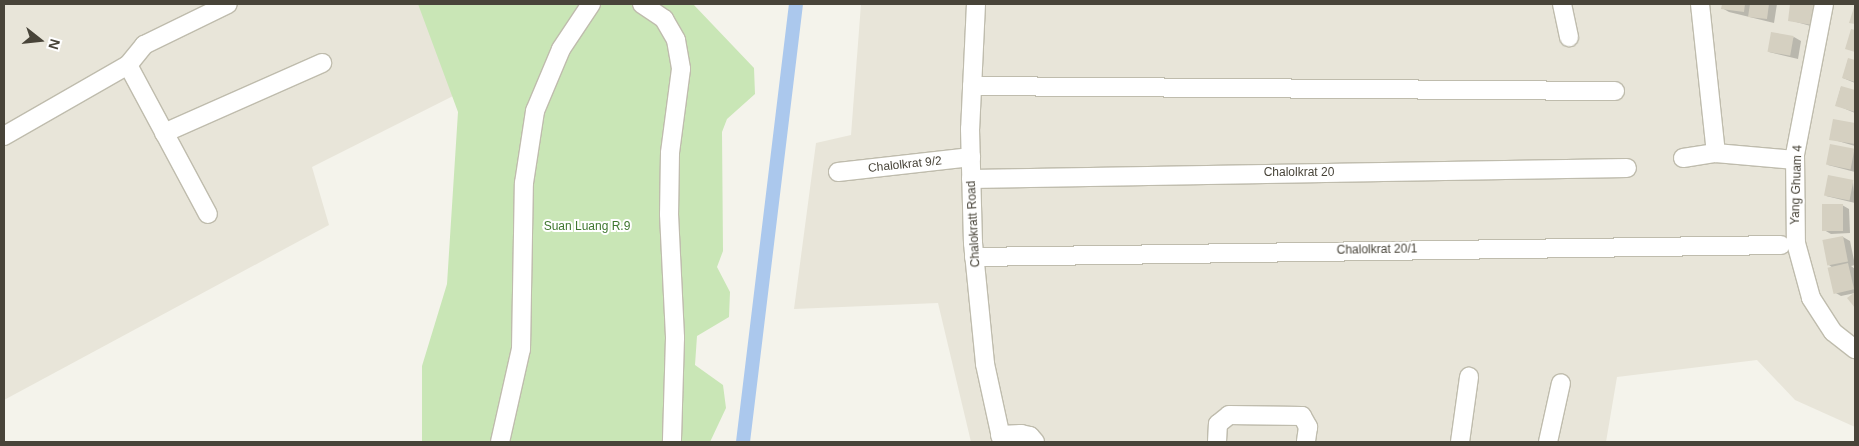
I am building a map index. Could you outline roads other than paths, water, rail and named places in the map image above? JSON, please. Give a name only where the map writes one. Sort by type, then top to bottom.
[{"type":"street","points":[[4,136],[128,65],[144,45],[228,4]]},
{"type":"street","points":[[500,442],[521,349],[524,183],[535,111],[561,49],[591,4]]},
{"type":"street","points":[[642,4],[664,19],[676,40],[682,69],[670,153],[670,214],[675,338],[672,442]]},
{"type":"street","name":"Chalokratt Road","points":[[976,4],[971,157],[974,257],[985,364],[1001,438]]},
{"type":"street","points":[[1562,4],[1569,37]]},
{"type":"street","points":[[1700,4],[1716,153]]},
{"type":"street","name":"Yang Ghuam 4","points":[[1824,4],[1795,160],[1796,243],[1812,298],[1833,332],[1855,349]]},
{"type":"street","points":[[164,133],[322,63]]},
{"type":"street","points":[[128,65],[208,214]]},
{"type":"street","points":[[972,86],[1615,91]]},
{"type":"street","points":[[1683,158],[1716,153],[1795,160]]},
{"type":"street","name":"Chalolkrat 9/2","points":[[838,172],[971,157]]},
{"type":"street","name":"Chalolkrat 20","points":[[971,178],[1627,168]]},
{"type":"street","name":"Chalolkrat 20/1","points":[[974,257],[1781,244]]},
{"type":"street","points":[[1460,442],[1469,377]]},
{"type":"street","points":[[1548,442],[1562,383]]},
{"type":"street","points":[[1217,442],[1218,424],[1229,415],[1302,416],[1308,427],[1306,442]]},
{"type":"street","points":[[1001,438],[1021,434],[1035,442]]},
{"type":"waterway","points":[[743,442],[796,4]]},
{"type":"park label","name":"Suan Luang R.9","points":[[587,227]]}]
